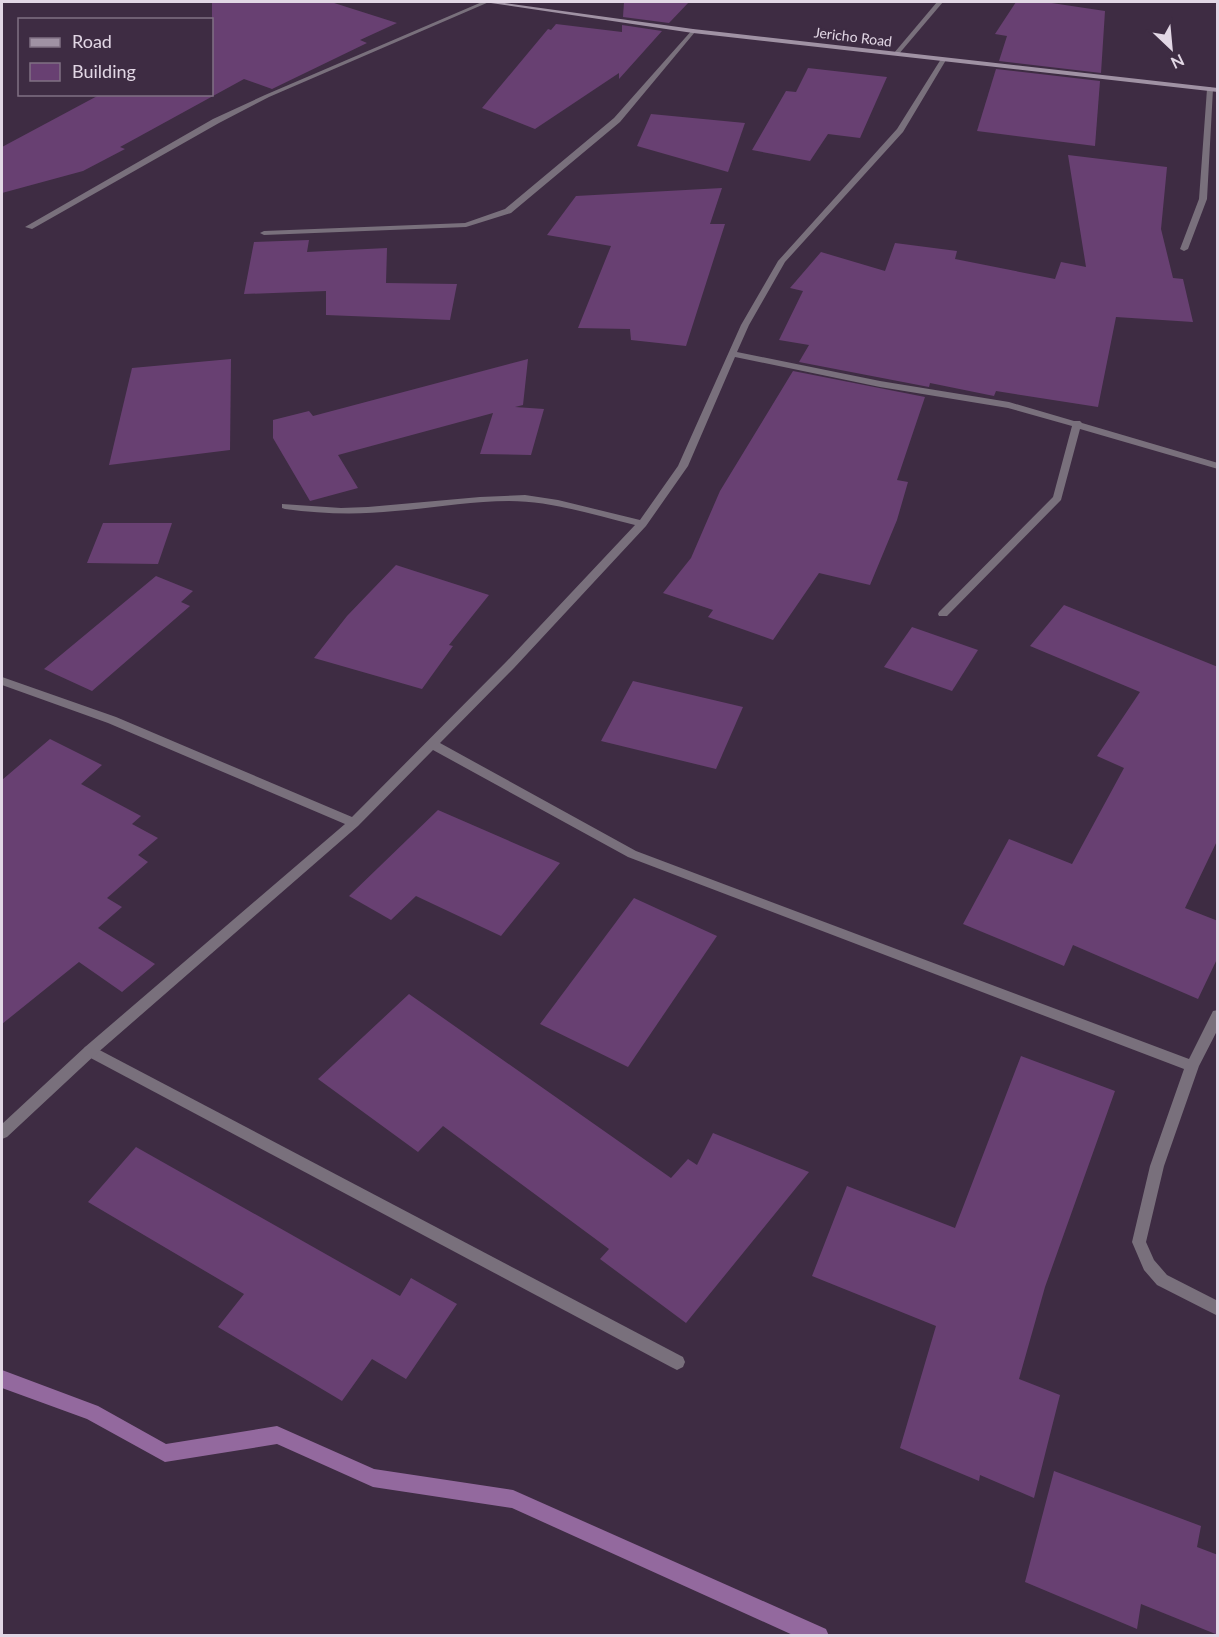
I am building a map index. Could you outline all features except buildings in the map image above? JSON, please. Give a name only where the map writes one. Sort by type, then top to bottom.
[{"type":"street","name":"Jericho Road","points":[[486,2],[693,31],[1214,89]]},
{"type":"street","points":[[29,227],[257,100],[486,2]]},
{"type":"street","points":[[896,54],[940,2]]},
{"type":"street","points":[[264,233],[466,225],[508,211],[617,120],[693,31]]},
{"type":"street","points":[[2,1133],[90,1051],[354,823],[510,665],[642,524],[683,466],[745,325],[782,261],[900,130],[943,60]]},
{"type":"street","points":[[1184,249],[1203,199],[1214,89]]},
{"type":"street","points":[[732,354],[880,384],[1009,405],[1218,466]]},
{"type":"street","points":[[943,614],[1058,498],[1077,423]]},
{"type":"street","points":[[285,506],[336,513],[509,498],[572,507],[642,524]]},
{"type":"street","points":[[2,681],[112,720],[354,823]]},
{"type":"street","points":[[432,744],[632,854],[1191,1066]]},
{"type":"street","points":[[1218,1015],[1191,1066],[1157,1166],[1139,1242],[1149,1265],[1162,1280],[1218,1309]]},
{"type":"street","points":[[90,1051],[677,1362]]},
{"type":"waterway","points":[[2,1379],[92,1412],[165,1453],[277,1435],[373,1478],[513,1499],[819,1636]]}]
